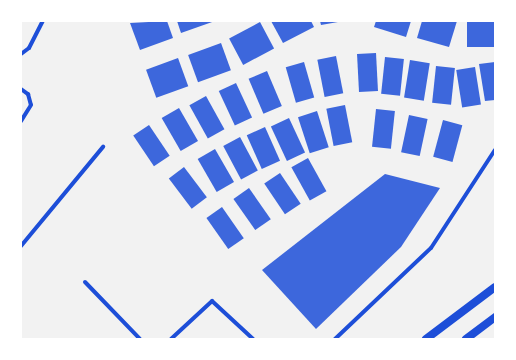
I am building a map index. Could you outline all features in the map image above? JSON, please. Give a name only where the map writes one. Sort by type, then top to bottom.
[{"type":"main road","points":[[426,339],[495,288]]},
{"type":"main road","points":[[466,339],[495,317]]},
{"type":"street","points":[[21,54],[29,48],[43,21]]},
{"type":"street","points":[[21,89],[28,94],[31,105],[21,121]]},
{"type":"street","points":[[21,246],[103,147]]},
{"type":"street","points":[[335,339],[431,248],[495,150]]},
{"type":"street","points":[[85,282],[140,339]]},
{"type":"street","points":[[171,339],[212,301],[253,339]]},
{"type":"building","points":[[167,21],[173,38],[140,50],[130,23]]},
{"type":"building","points":[[177,21],[215,21],[181,33]]},
{"type":"building","points":[[271,21],[311,21],[314,27],[283,43]]},
{"type":"building","points":[[320,21],[338,21],[338,22],[321,25]]},
{"type":"building","points":[[376,21],[411,21],[406,37],[374,27]]},
{"type":"building","points":[[422,21],[457,21],[449,47],[417,38]]},
{"type":"building","points":[[467,21],[495,21],[495,47],[467,47]]},
{"type":"building","points":[[260,22],[274,48],[243,65],[229,38]]},
{"type":"building","points":[[221,43],[231,70],[198,82],[188,55]]},
{"type":"building","points":[[376,53],[378,91],[359,92],[357,54]]},
{"type":"building","points":[[336,56],[343,93],[325,97],[317,60]]},
{"type":"building","points":[[385,57],[404,59],[400,96],[381,94]]},
{"type":"building","points":[[178,58],[188,86],[156,98],[146,70]]},
{"type":"building","points":[[410,60],[430,63],[424,101],[404,98]]},
{"type":"building","points":[[304,62],[314,98],[296,103],[286,67]]},
{"type":"building","points":[[495,62],[495,100],[485,101],[479,64]]},
{"type":"building","points":[[436,66],[455,68],[451,105],[432,103]]},
{"type":"building","points":[[475,67],[481,105],[462,108],[456,70]]},
{"type":"building","points":[[267,71],[282,106],[263,114],[249,79]]},
{"type":"building","points":[[236,83],[252,117],[235,125],[219,91]]},
{"type":"building","points":[[206,96],[224,129],[208,138],[189,105]]},
{"type":"building","points":[[345,105],[352,142],[334,146],[326,109]]},
{"type":"building","points":[[179,108],[198,141],[181,151],[162,118]]},
{"type":"building","points":[[376,109],[395,111],[391,149],[372,147]]},
{"type":"building","points":[[317,111],[329,147],[310,153],[298,117]]},
{"type":"building","points":[[409,115],[428,119],[420,156],[401,152]]},
{"type":"building","points":[[289,118],[305,152],[287,161],[271,126]]},
{"type":"building","points":[[443,120],[462,125],[452,162],[433,157]]},
{"type":"building","points":[[149,125],[170,156],[154,166],[133,136]]},
{"type":"building","points":[[265,127],[280,161],[262,169],[247,135]]},
{"type":"building","points":[[240,137],[258,171],[241,179],[223,146]]},
{"type":"building","points":[[215,149],[234,182],[217,192],[198,159]]},
{"type":"building","points":[[308,158],[326,191],[310,200],[291,167]]},
{"type":"building","points":[[184,167],[207,197],[192,209],[169,178]]},
{"type":"building","points":[[280,173],[301,204],[285,214],[264,184]]},
{"type":"building","points":[[385,174],[440,188],[401,247],[316,329],[262,270]]},
{"type":"building","points":[[249,188],[271,219],[255,230],[233,199]]},
{"type":"building","points":[[222,207],[244,238],[228,249],[206,218]]}]
